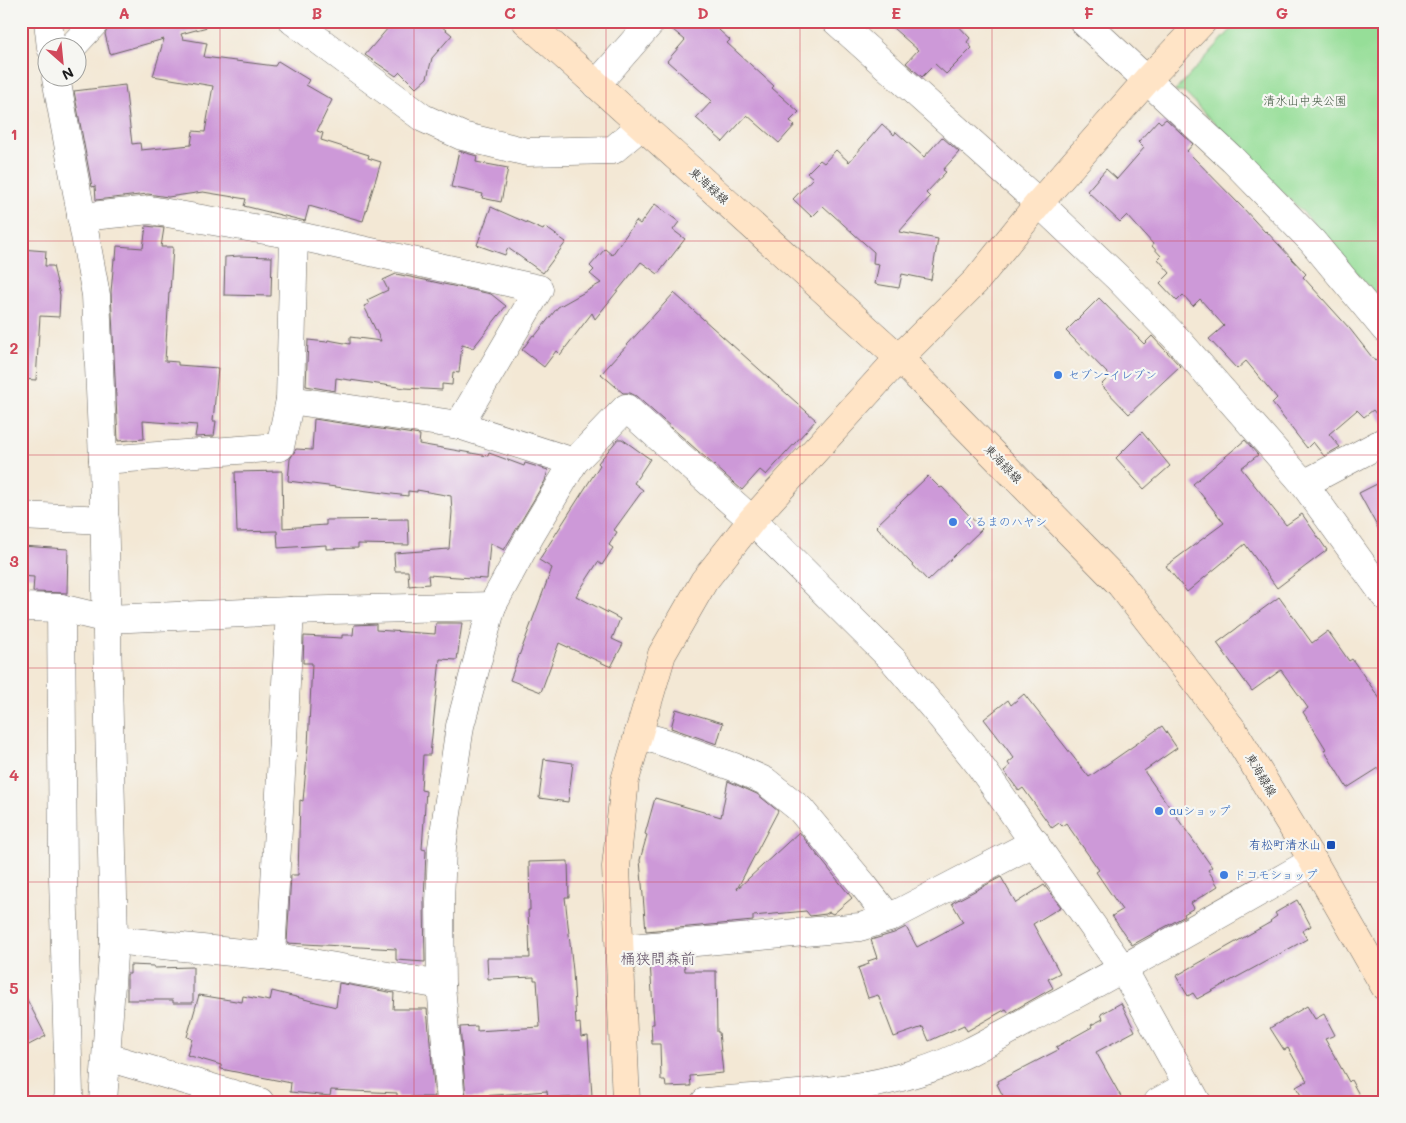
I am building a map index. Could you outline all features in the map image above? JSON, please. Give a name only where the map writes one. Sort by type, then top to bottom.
[{"type":"main road","name":"東海緑線","points":[[526,21],[899,358],[1120,584],[1233,730],[1313,861],[1385,987]]},
{"type":"main road","points":[[626,1102],[616,867],[625,780],[662,654],[704,581],[752,520],[899,358],[976,281],[1040,203],[1147,80],[1203,21]]},
{"type":"street","points":[[48,21],[50,38]]},
{"type":"street","points":[[80,38],[96,21]]},
{"type":"street","points":[[293,21],[423,118],[462,136],[527,152],[613,150],[641,126]]},
{"type":"street","points":[[596,85],[652,21]]},
{"type":"street","points":[[836,21],[1040,203],[1177,338],[1304,484],[1385,596]]},
{"type":"street","points":[[1083,21],[1233,160],[1312,241],[1385,330]]},
{"type":"street","points":[[58,88],[96,295],[103,460],[114,940],[103,1102]]},
{"type":"street","points":[[81,217],[150,210],[294,235],[539,289],[459,425]]},
{"type":"street","points":[[103,460],[280,446],[290,400],[294,235]]},
{"type":"street","points":[[290,400],[459,425],[574,462]]},
{"type":"street","points":[[451,1102],[441,985],[440,903],[442,847],[460,726],[492,606],[530,536],[574,462],[626,408],[752,520],[893,660],[978,763],[1123,969],[1192,1093],[1158,1102]]},
{"type":"street","points":[[1304,484],[1385,441]]},
{"type":"street","points":[[21,516],[104,520]]},
{"type":"street","points":[[21,607],[61,608],[107,619],[290,611],[492,606]]},
{"type":"street","points":[[61,608],[62,877],[69,1095],[67,1102]]},
{"type":"street","points":[[271,956],[290,611]]},
{"type":"street","points":[[638,735],[734,767],[764,781],[800,809],[888,918]]},
{"type":"street","points":[[620,949],[860,927],[888,918],[1035,842]]},
{"type":"street","points":[[705,1102],[844,1089],[880,1083],[918,1073],[951,1061],[1123,969],[1313,861]]},
{"type":"street","points":[[114,940],[271,956],[441,985]]},
{"type":"street","points":[[107,1057],[260,1102]]},
{"type":"green space","name":"清水山中央公園","points":[[1239,21],[1385,21],[1385,305],[1310,219],[1184,92],[1175,91]]},
{"type":"building","points":[[206,21],[207,27],[181,34],[183,39],[207,43],[204,57],[275,66],[278,61],[309,80],[306,85],[332,100],[317,131],[323,133],[321,140],[369,155],[368,158],[381,162],[363,221],[309,206],[305,221],[244,206],[246,199],[203,192],[168,197],[148,194],[96,200],[95,186],[92,187],[74,91],[125,85],[132,144],[140,143],[141,150],[191,145],[193,131],[205,132],[213,86],[153,76],[164,39],[110,54],[105,34],[111,22]]},
{"type":"building","points":[[394,21],[435,21],[452,35],[432,58],[427,78],[416,88],[400,72],[396,76],[365,55]]},
{"type":"building","points":[[667,21],[709,21],[730,40],[727,43],[799,112],[790,121],[795,125],[779,143],[747,115],[723,142],[696,118],[712,101],[667,61],[685,40],[667,25]]},
{"type":"building","points":[[885,21],[954,21],[970,38],[967,42],[972,48],[946,74],[935,64],[922,77],[906,63],[918,50]]},
{"type":"building","points":[[1166,119],[1193,144],[1187,151],[1306,274],[1303,277],[1350,329],[1375,361],[1385,353],[1385,425],[1373,410],[1364,417],[1357,410],[1329,434],[1340,447],[1324,456],[1313,442],[1307,448],[1272,403],[1277,398],[1246,361],[1237,369],[1209,339],[1224,326],[1200,299],[1193,306],[1183,295],[1177,301],[1160,283],[1170,273],[1158,259],[1161,256],[1152,246],[1153,244],[1127,215],[1120,222],[1087,191],[1106,169],[1117,179],[1144,148],[1138,142],[1158,120],[1161,123]]},
{"type":"building","points":[[882,124],[894,135],[896,132],[924,157],[942,137],[959,152],[943,170],[946,172],[926,193],[930,197],[899,232],[938,239],[931,280],[902,274],[899,288],[875,284],[879,264],[873,263],[874,252],[823,206],[812,217],[793,199],[813,178],[807,173],[820,160],[824,163],[836,150],[849,162]]},
{"type":"building","points":[[459,151],[477,156],[476,162],[508,168],[501,202],[482,198],[483,194],[451,187]]},
{"type":"building","points":[[655,204],[679,222],[673,230],[685,239],[658,274],[641,262],[595,319],[592,313],[560,355],[556,351],[544,367],[522,350],[558,307],[601,283],[590,274],[594,270],[590,266],[605,249],[612,255],[636,221],[640,224]]},
{"type":"building","points":[[491,207],[543,230],[545,227],[566,242],[543,273],[508,248],[505,255],[477,245]]},
{"type":"building","points":[[146,226],[164,228],[161,247],[173,247],[165,361],[178,362],[178,365],[218,368],[213,421],[216,421],[214,436],[195,437],[197,425],[143,421],[144,439],[118,441],[111,292],[114,259],[116,259],[117,246],[143,248]]},
{"type":"building","points":[[21,249],[46,251],[45,266],[53,266],[60,295],[59,317],[40,316],[36,380],[21,379]]},
{"type":"building","points":[[225,257],[272,257],[271,296],[224,295]]},
{"type":"building","points":[[396,274],[491,294],[506,306],[473,348],[462,345],[459,373],[453,372],[452,385],[442,384],[442,390],[405,388],[336,378],[335,391],[306,386],[308,340],[327,342],[328,340],[350,344],[350,337],[381,341],[364,306],[369,304],[367,300],[388,290],[383,280]]},
{"type":"building","points":[[674,293],[816,420],[766,475],[760,470],[742,490],[636,396],[630,393],[623,393],[601,374]]},
{"type":"building","points":[[1099,298],[1144,344],[1152,336],[1180,366],[1129,414],[1101,385],[1110,376],[1066,331]]},
{"type":"building","points":[[314,419],[420,435],[419,444],[488,456],[489,453],[524,466],[525,463],[548,470],[545,481],[504,550],[490,543],[487,579],[428,575],[429,584],[409,586],[408,571],[395,571],[394,553],[449,549],[452,512],[451,496],[417,490],[417,492],[408,491],[408,496],[288,481],[290,459],[296,449],[312,450]]},
{"type":"building","points":[[1142,432],[1170,466],[1144,489],[1116,458]]},
{"type":"building","points":[[618,439],[622,439],[650,459],[634,483],[643,490],[614,530],[617,532],[609,545],[613,548],[602,565],[598,562],[576,596],[620,619],[612,639],[623,644],[611,667],[559,643],[541,692],[510,680],[552,568],[539,560],[600,465],[598,463]]},
{"type":"building","points":[[1245,440],[1258,455],[1241,468],[1286,525],[1302,514],[1327,550],[1277,588],[1245,544],[1187,592],[1166,566],[1224,523],[1193,484]]},
{"type":"building","points":[[282,471],[283,528],[326,525],[326,520],[408,519],[409,545],[358,544],[358,548],[326,549],[326,545],[278,548],[277,531],[237,532],[235,472]]},
{"type":"building","points":[[928,476],[940,488],[942,487],[982,529],[928,581],[876,526]]},
{"type":"building","points":[[1385,480],[1385,541],[1359,493]]},
{"type":"building","points":[[21,546],[68,549],[67,593],[33,592],[34,577],[21,576]]},
{"type":"building","points":[[1279,597],[1312,643],[1328,631],[1349,661],[1352,659],[1385,706],[1385,764],[1347,788],[1303,712],[1308,708],[1281,670],[1252,691],[1217,643]]},
{"type":"building","points":[[436,623],[462,623],[457,660],[440,659],[430,755],[423,755],[421,790],[426,791],[422,849],[426,850],[424,903],[425,962],[396,960],[396,949],[287,943],[291,875],[298,875],[300,800],[303,801],[308,746],[312,663],[303,663],[304,636],[342,638],[342,635],[353,635],[354,625],[376,624],[376,630],[435,634]]},
{"type":"building","points":[[1024,694],[1089,777],[1162,726],[1177,748],[1144,771],[1212,867],[1208,870],[1218,886],[1191,903],[1194,908],[1184,914],[1185,916],[1132,945],[1112,916],[1122,910],[1096,872],[1099,870],[1066,823],[1062,826],[1059,823],[1052,828],[1023,788],[1019,791],[1004,771],[1010,766],[1008,763],[1014,758],[984,719],[1008,700],[1011,705]]},
{"type":"building","points":[[676,709],[723,723],[717,744],[671,728]]},
{"type":"building","points":[[544,759],[573,763],[568,802],[539,798]]},
{"type":"building","points":[[728,781],[757,794],[778,811],[737,889],[799,832],[852,898],[833,914],[829,912],[810,916],[806,911],[753,916],[753,921],[646,931],[640,860],[655,798],[721,817]]},
{"type":"building","points":[[568,861],[569,897],[565,897],[573,971],[576,1024],[580,1023],[581,1037],[588,1036],[592,1096],[548,1099],[547,1091],[466,1098],[460,1027],[477,1026],[477,1031],[540,1027],[537,980],[534,980],[534,977],[488,979],[487,958],[530,958],[529,862]]},
{"type":"building","points":[[1001,877],[1016,903],[1044,885],[1061,907],[1033,924],[1060,973],[1048,979],[1053,988],[1009,1013],[1006,1009],[967,1031],[964,1025],[929,1041],[923,1027],[894,1037],[878,995],[868,998],[858,968],[869,964],[868,961],[877,958],[871,940],[906,927],[917,947],[963,922],[952,903]]},
{"type":"building","points":[[1297,900],[1311,926],[1302,931],[1307,939],[1197,999],[1193,993],[1188,996],[1176,976],[1271,922],[1277,916],[1275,913]]},
{"type":"building","points":[[684,959],[685,971],[716,971],[717,1032],[719,1032],[723,1073],[690,1076],[691,1086],[666,1087],[665,1080],[661,1080],[660,1044],[652,1044],[651,1024],[654,1024],[650,962]]},
{"type":"building","points":[[130,965],[154,966],[154,968],[193,967],[193,1003],[173,1003],[173,1000],[127,1000],[127,974],[130,974]]},
{"type":"building","points":[[339,983],[394,993],[393,1009],[427,1009],[435,1097],[397,1097],[397,1093],[331,1090],[330,1096],[290,1092],[291,1083],[221,1069],[221,1065],[187,1055],[192,1039],[187,1037],[199,995],[242,1002],[243,996],[270,1001],[272,991],[336,1007]]},
{"type":"building","points":[[21,988],[46,1036],[21,1049]]},
{"type":"building","points":[[1121,1003],[1135,1031],[1096,1052],[1124,1102],[1006,1102],[997,1084],[999,1083],[998,1081],[1058,1050],[1056,1047],[1092,1027],[1091,1025],[1103,1019],[1101,1014]]},
{"type":"building","points":[[1307,1006],[1315,1019],[1324,1014],[1335,1035],[1325,1039],[1349,1082],[1351,1080],[1363,1102],[1305,1102],[1296,1087],[1307,1081],[1288,1048],[1284,1050],[1270,1028]]},
{"type":"place","name":"セブン-イレブン","points":[[1058,375]]},
{"type":"place","name":"くるまのハヤシ","points":[[953,522]]},
{"type":"place","name":"auショップ","points":[[1159,811]]},
{"type":"place","name":"有松町清水山","points":[[1331,845]]},
{"type":"place","name":"ドコモショップ","points":[[1224,875]]},
{"type":"district","name":"桶狭間森前","points":[[658,959]]}]
